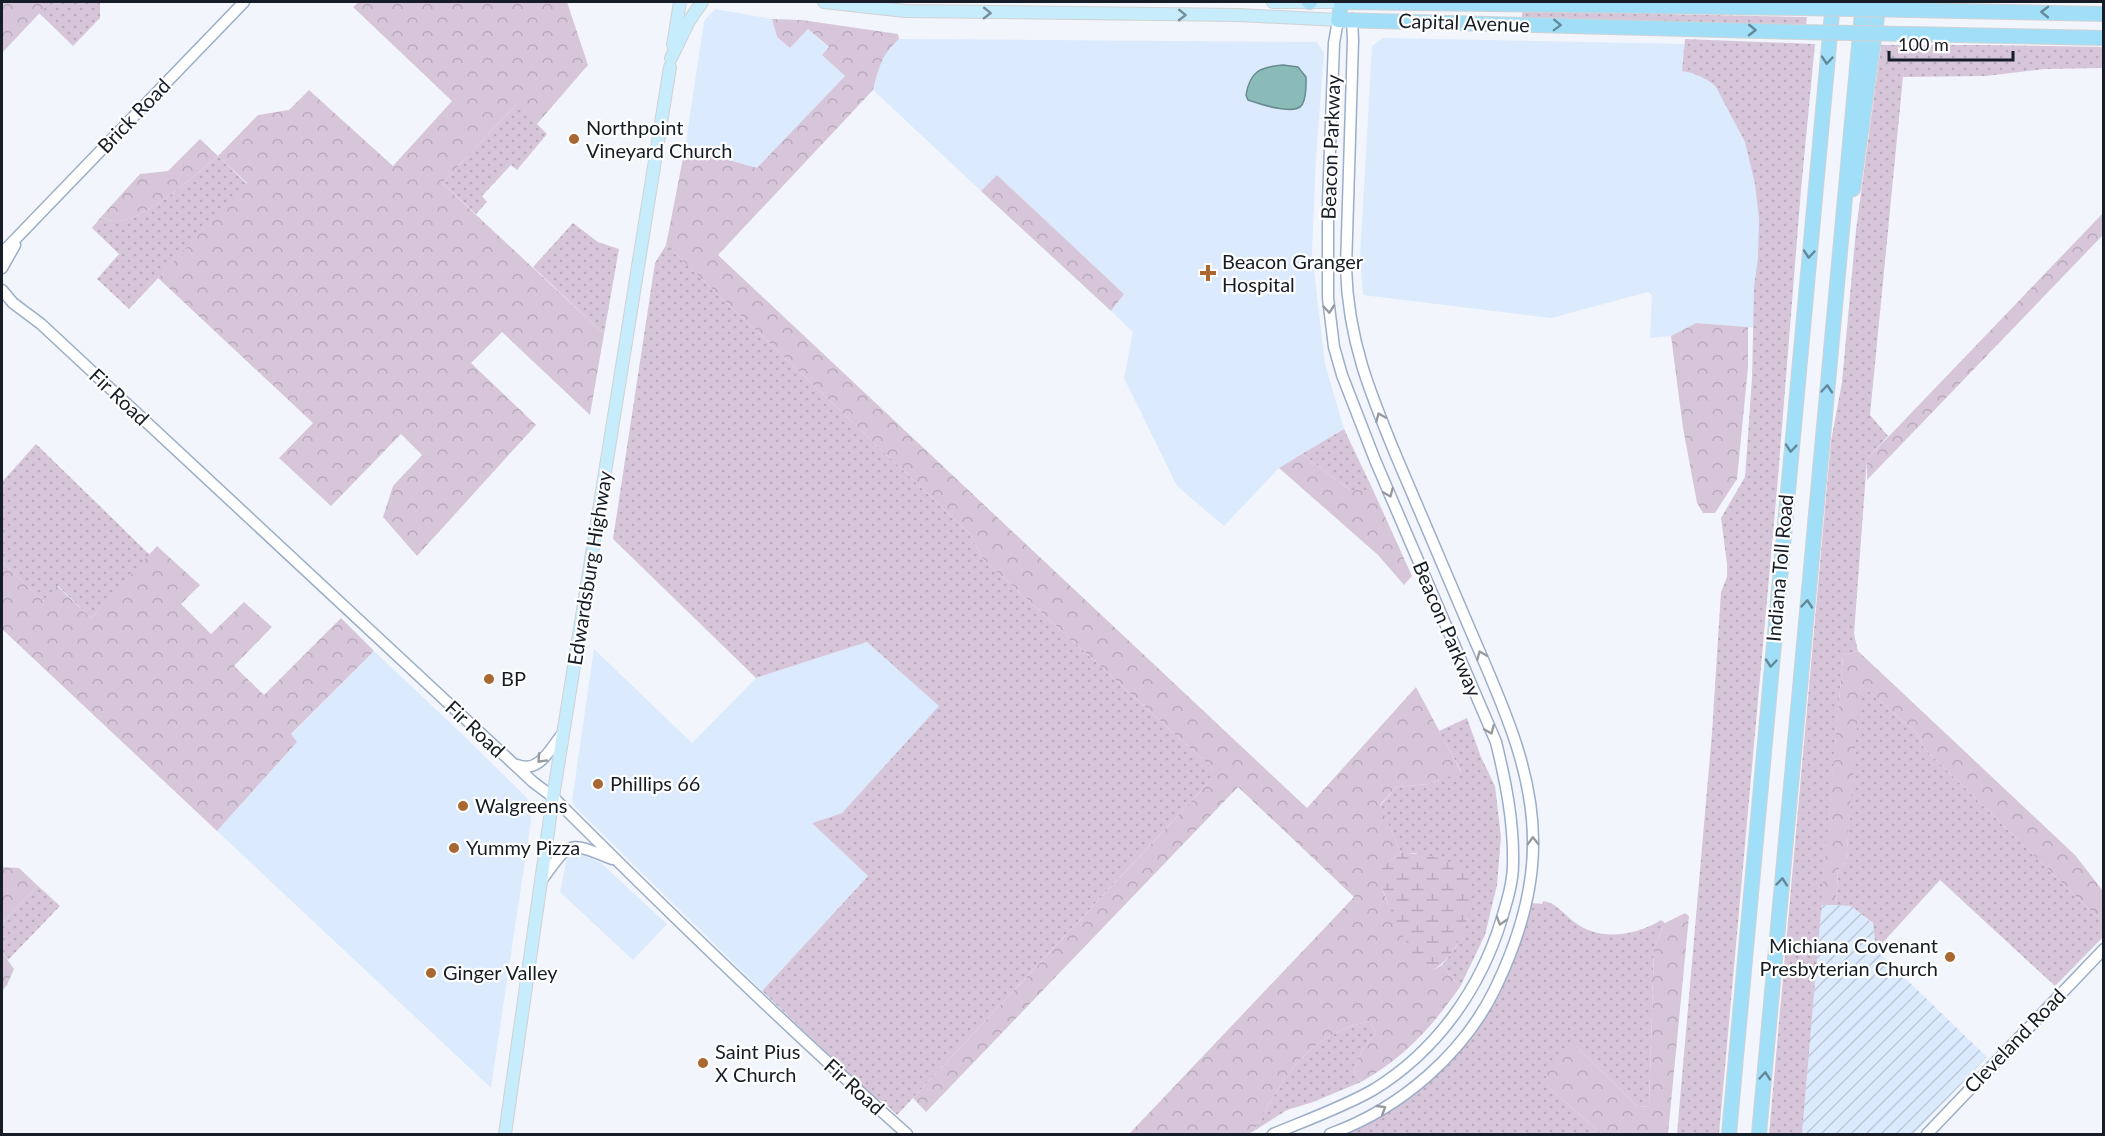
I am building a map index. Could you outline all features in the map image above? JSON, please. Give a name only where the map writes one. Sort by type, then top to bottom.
[{"type":"highway","points":[[1345,19],[1347,2]]},
{"type":"highway","name":"Capital Avenue","points":[[1347,2],[2103,14]]},
{"type":"highway","name":"Indiana Toll Road","points":[[1729,1134],[1833,2]]},
{"type":"highway","name":"Indiana Toll Road","points":[[1759,1134],[1863,2]]},
{"type":"highway","points":[[1838,259],[1850,216],[1879,2]]},
{"type":"highway","name":"Capital Avenue","points":[[1345,19],[2103,38]]},
{"type":"main road","name":"Edwardsburg Highway","points":[[505,1134],[553,797],[680,2]]},
{"type":"main road","points":[[670,62],[689,21],[702,2]]},
{"type":"main road","name":"Capital Avenue","points":[[824,2],[904,11],[1238,15],[1345,19]]},
{"type":"main road","name":"Capital Avenue","points":[[1273,2],[1347,2]]},
{"type":"street","name":"Brick Road","points":[[2,252],[244,2]]},
{"type":"street","name":"Beacon Parkway","points":[[1273,1134],[1339,1108],[1374,1089],[1412,1062],[1437,1036],[1461,1007],[1493,947],[1506,903],[1513,866],[1512,822],[1496,742],[1375,460],[1342,375],[1335,347],[1328,298],[1328,202],[1334,43],[1345,19]]},
{"type":"street","name":"Beacon Parkway","points":[[1330,1134],[1380,1110],[1404,1095],[1460,1043],[1478,1018],[1497,986],[1519,933],[1529,889],[1533,842],[1532,812],[1514,736],[1370,395],[1356,350],[1347,280],[1353,40],[1345,19]]},
{"type":"street","name":"Brick Road","points":[[2,268],[23,231]]},
{"type":"street","name":"Fir Road","points":[[2,290],[13,303],[28,312],[512,763],[553,797],[707,950],[906,1134]]},
{"type":"street","name":"Fir Road","points":[[2,304],[41,324]]},
{"type":"street","points":[[512,763],[523,768],[534,767],[542,761],[563,734]]},
{"type":"street","points":[[541,881],[560,855],[575,846],[617,861]]},
{"type":"street","name":"Cleveland Road","points":[[1927,1134],[2103,949]]},
{"type":"shaded area","points":[[715,9],[772,19],[777,37],[808,29],[829,48],[822,55],[845,76],[757,169],[685,148],[704,21]]},
{"type":"shaded area","name":"Beacon Granger Hospital","points":[[1383,38],[1684,44],[1723,77],[1783,81],[1759,328],[1696,323],[1671,336],[1650,338],[1652,295],[1648,292],[1551,318],[1363,295],[1360,258],[1372,46]]},
{"type":"shaded area","name":"Beacon Granger Hospital","points":[[899,39],[1317,42],[1324,53],[1312,253],[1325,364],[1344,429],[1279,468],[1224,526],[1177,486],[1124,378],[1133,332],[1111,311],[1124,294],[997,175],[981,191],[873,90],[880,64],[888,49]]},
{"type":"shaded area","points":[[1283,65],[1298,67],[1306,77],[1302,105],[1298,108],[1285,109],[1248,100],[1246,95],[1253,75],[1268,67]]},
{"type":"shaded area","points":[[867,642],[940,706],[842,813],[812,823],[868,876],[762,991],[575,807],[572,800],[594,649],[692,743],[756,678]]},
{"type":"shaded area","points":[[374,651],[462,734],[530,803],[531,821],[491,1088],[217,831],[297,742],[291,735]]},
{"type":"shaded area","points":[[577,852],[601,863],[667,924],[633,960],[560,892],[567,858]]},
{"type":"shaded area","points":[[1821,905],[1851,905],[1873,924],[1876,950],[1987,1057],[1914,1134],[1802,1134]]},
{"type":"green space","points":[[2,2],[50,2],[2,53]]},
{"type":"green space","points":[[50,2],[100,2],[100,18],[73,46],[39,13]]},
{"type":"green space","points":[[359,2],[567,2],[588,65],[537,124],[516,105],[442,183],[604,334],[590,415],[502,332],[471,363],[536,425],[417,556],[383,517],[393,486],[422,455],[401,434],[331,506],[279,458],[313,423],[158,278],[247,183],[218,156],[258,115],[289,110],[309,90],[393,166],[452,101],[353,7]]},
{"type":"green space","points":[[1522,11],[1807,17],[1806,25],[1787,26],[1522,18]]},
{"type":"green space","points":[[772,19],[802,20],[898,34],[899,39],[884,56],[873,90],[718,255],[1307,808],[1416,687],[1461,772],[1429,784],[1396,787],[1380,805],[1401,853],[1389,861],[1379,873],[1386,900],[1408,936],[1433,970],[1442,965],[1460,987],[1428,1028],[1404,1052],[1361,1082],[1354,1072],[1362,1050],[1376,1033],[1369,1021],[1328,1037],[1298,1062],[1275,1093],[1254,1131],[1248,1134],[1129,1134],[1354,897],[1238,787],[926,1112],[913,1098],[1213,778],[1213,769],[983,559],[970,534],[666,245],[685,148],[757,168],[845,76],[822,55],[829,47],[808,29],[790,48],[777,37]]},
{"type":"green space","points":[[1685,39],[1815,44],[1719,1134],[1677,1134],[1712,733],[1721,592],[1727,577],[1721,518],[1745,477],[1759,219],[1755,184],[1745,142],[1716,87],[1700,76],[1682,71]]},
{"type":"green space","points":[[1881,45],[2103,47],[2103,68],[2045,69],[1986,76],[1903,77],[1870,415],[1888,436],[1867,459],[1854,634],[1858,651],[1843,655],[1802,1134],[1769,1134],[1831,441],[1842,382],[1856,230]]},
{"type":"green space","points":[[517,104],[547,134],[517,170],[511,165],[482,196],[487,202],[476,214],[442,183]]},
{"type":"green space","points":[[200,139],[218,156],[183,185],[139,215],[115,221],[101,217],[140,174],[168,171]]},
{"type":"green space","points":[[218,156],[247,184],[129,309],[97,279],[119,254],[92,228],[101,217],[113,221],[126,220],[139,215],[183,185]]},
{"type":"green space","points":[[997,175],[1124,294],[1111,311],[981,191]]},
{"type":"green space","points":[[2103,213],[2103,235],[1867,480],[1867,459]]},
{"type":"green space","points":[[573,223],[598,242],[619,249],[604,334],[533,267]]},
{"type":"green space","points":[[666,245],[970,534],[983,559],[1213,769],[1213,778],[897,1115],[882,1101],[875,1099],[762,991],[868,876],[812,823],[842,813],[939,706],[867,642],[756,678],[613,539],[655,263]]},
{"type":"green space","points":[[1696,323],[1748,327],[1748,367],[1737,479],[1715,513],[1703,513],[1697,503],[1683,428],[1671,336]]},
{"type":"green space","points":[[1344,429],[1373,490],[1350,490],[1302,454]]},
{"type":"green space","points":[[36,444],[150,555],[91,618],[58,586],[43,601],[2,562],[2,482]]},
{"type":"green space","points":[[1302,454],[1350,490],[1373,490],[1412,576],[1404,585],[1378,555],[1279,468]]},
{"type":"green space","points":[[157,546],[200,585],[181,604],[211,634],[244,602],[272,627],[234,666],[264,695],[341,618],[374,651],[291,734],[297,742],[217,831],[2,631],[2,562],[43,601],[57,586],[91,618]]},
{"type":"green space","points":[[1858,651],[2075,855],[2103,891],[2103,911],[2097,917],[1924,748],[1917,733],[1866,689],[1860,689],[1846,862],[1838,870],[1836,905],[1821,905],[1843,655]]},
{"type":"green space","points":[[1859,689],[1866,689],[1917,733],[1924,748],[2097,917],[2103,911],[2103,937],[2055,986],[1940,880],[1876,950],[1873,923],[1851,906],[1836,905],[1838,870],[1846,862]]},
{"type":"green space","points":[[1467,718],[1481,757],[1495,786],[1501,837],[1497,885],[1485,935],[1460,987],[1442,965],[1456,947],[1467,919],[1471,875],[1415,853],[1401,853],[1380,806],[1396,787],[1429,784],[1461,771],[1439,731]]},
{"type":"green space","points":[[1401,853],[1438,858],[1472,875],[1468,913],[1463,933],[1451,954],[1433,970],[1423,964],[1407,944],[1380,883],[1378,873],[1389,861]]},
{"type":"green space","points":[[2,867],[19,868],[38,886],[2,923]]},
{"type":"green space","points":[[38,886],[60,906],[8,960],[2,952],[2,923]]},
{"type":"green space","points":[[1543,901],[1556,906],[1583,928],[1605,934],[1629,933],[1661,920],[1665,923],[1654,948],[1649,1106],[1638,1107],[1576,1046],[1548,1087],[1602,1134],[1344,1134],[1381,1115],[1413,1094],[1442,1069],[1467,1042],[1488,1012],[1506,979],[1532,903],[1542,904]]},
{"type":"green space","points":[[1685,913],[1689,916],[1668,1134],[1602,1134],[1548,1087],[1546,1075],[1568,1047],[1576,1046],[1638,1107],[1649,1106],[1654,948],[1665,923]]},
{"type":"green space","points":[[2,952],[14,969],[2,991]]},
{"type":"green space","points":[[1369,1021],[1376,1033],[1362,1050],[1354,1072],[1361,1082],[1287,1110],[1254,1131],[1275,1093],[1298,1062],[1328,1037]]},
{"type":"place","name":"Northpoint Vineyard Church","points":[[574,139]]},
{"type":"place","name":"Beacon Granger Hospital","points":[[1208,273]]},
{"type":"place","name":"BP","points":[[489,679]]},
{"type":"place","name":"Phillips 66","points":[[598,784]]},
{"type":"place","name":"Walgreens","points":[[463,806]]},
{"type":"place","name":"Yummy Pizza","points":[[454,848]]},
{"type":"place","name":"Michiana Covenant Presbyterian Church","points":[[1950,957]]},
{"type":"place","name":"Ginger Valley","points":[[431,973]]},
{"type":"place","name":"Saint Pius X Church","points":[[703,1063]]}]
